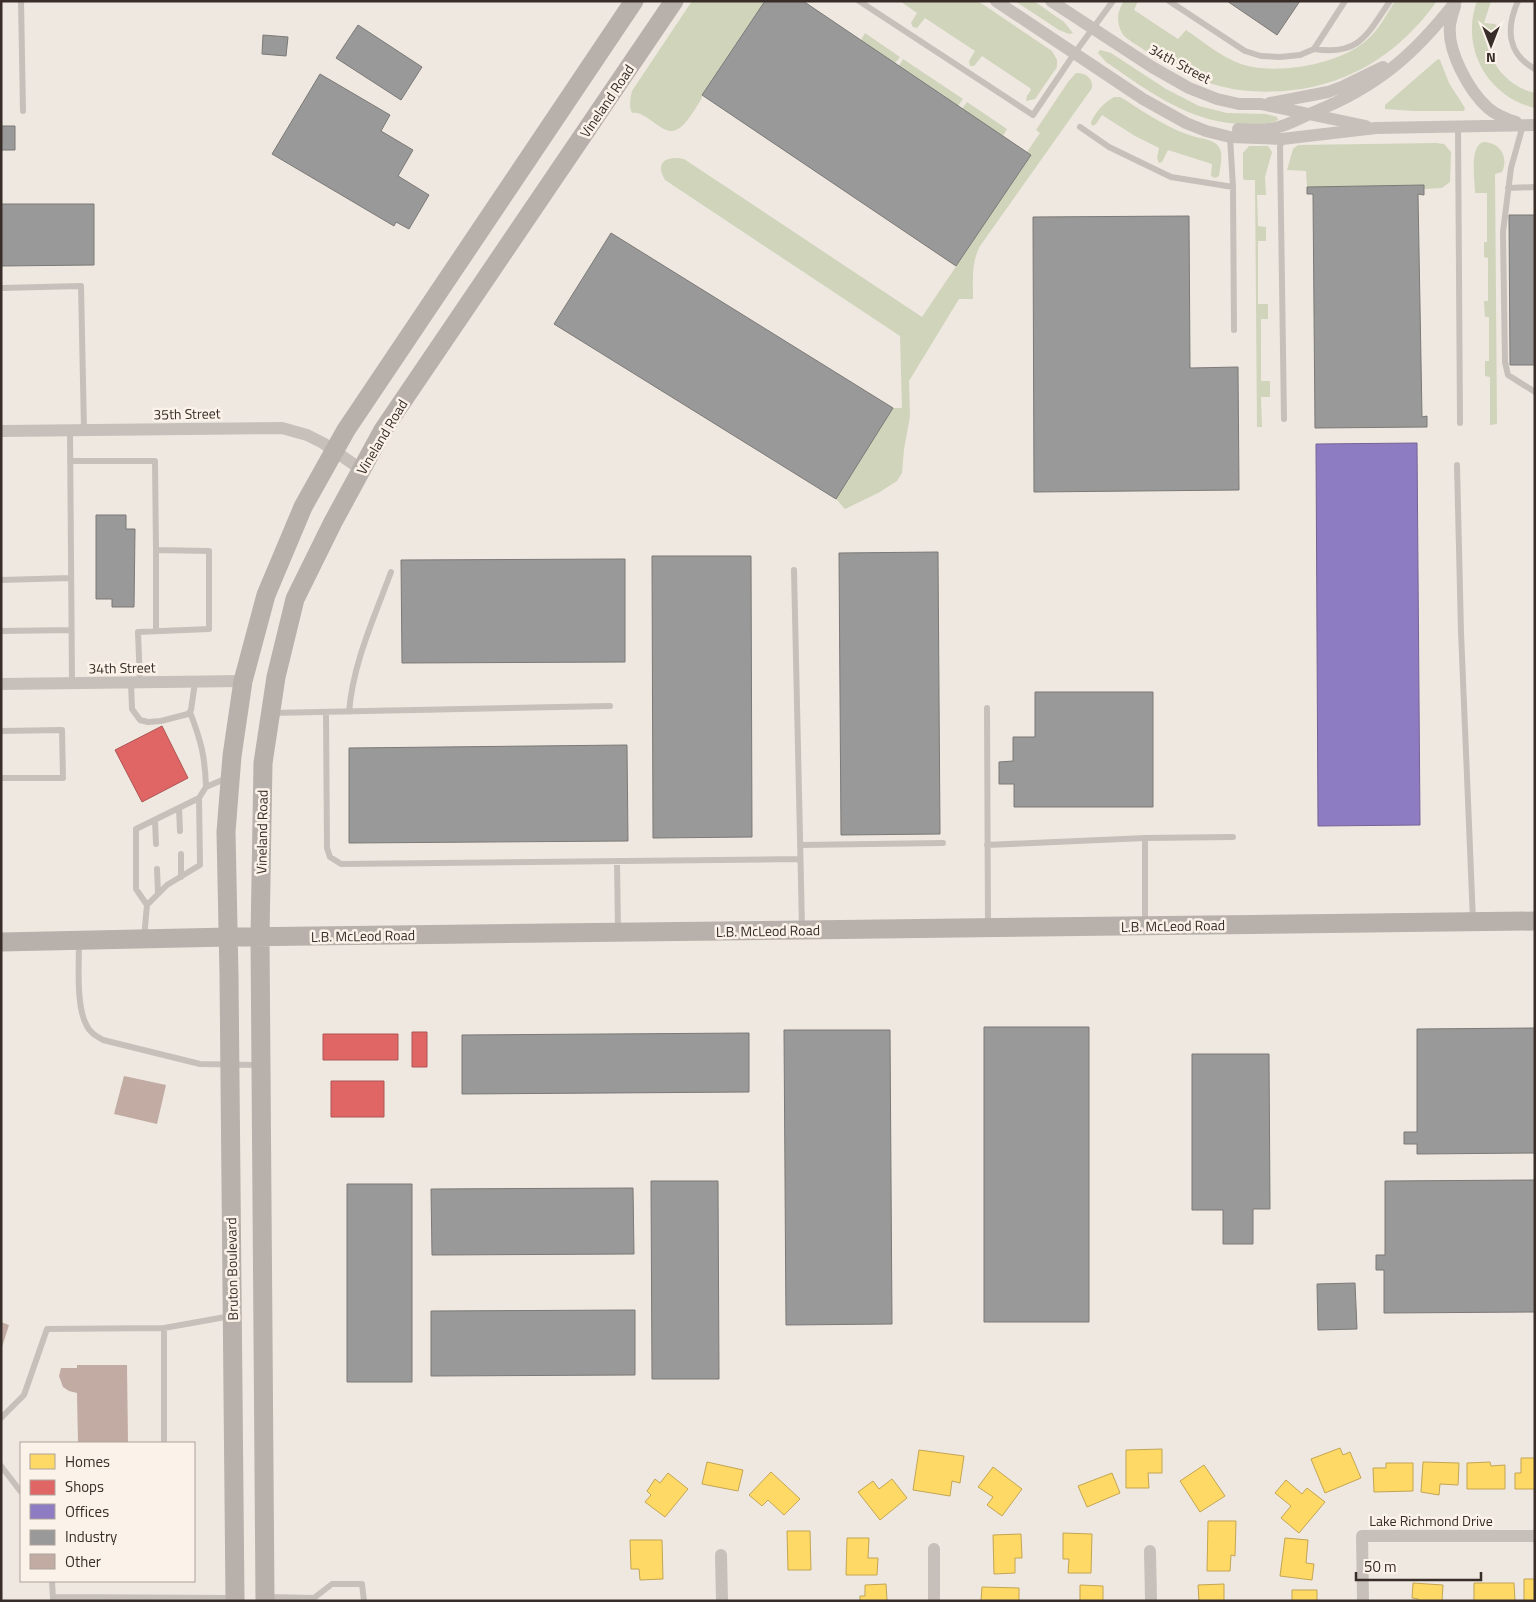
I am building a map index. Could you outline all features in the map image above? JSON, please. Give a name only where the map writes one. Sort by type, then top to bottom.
[{"type":"street","points":[[229,937],[226,832],[232,756],[243,681],[266,595],[303,507],[362,404],[634,1]]},
{"type":"street","name":"Vineland Road","points":[[260,937],[263,763],[276,677],[295,599],[333,522],[383,430],[674,1]]},
{"type":"street","name":"34th Street","points":[[996,1],[1142,99],[1186,123],[1206,131],[1230,137],[1282,139],[1376,128],[1529,125]]},
{"type":"street","name":"34th Street","points":[[1051,1],[1152,68],[1189,88],[1217,99],[1239,104],[1261,104],[1376,128]]},
{"type":"street","points":[[1261,104],[1328,92],[1410,54],[1433,30],[1456,1]]},
{"type":"street","points":[[1456,1],[1450,26],[1452,46],[1460,70],[1488,108],[1503,118],[1529,125]]},
{"type":"street","name":"34th Street","points":[[1186,123],[1195,122],[1236,129],[1259,130],[1276,128],[1334,104],[1368,87],[1410,54]]},
{"type":"street","name":"35th Street","points":[[1,431],[282,428],[307,434],[362,470]]},
{"type":"street","name":"34th Street","points":[[1,684],[243,681]]},
{"type":"street","name":"L.B. McLeod Road","points":[[1,942],[229,937],[1535,922]]},
{"type":"street","name":"Bruton Boulevard","points":[[229,937],[235,1599]]},
{"type":"street","points":[[235,1599],[265,1599],[260,937]]},
{"type":"street","name":"Lake Richmond Drive","points":[[1363,1601],[1362,1536],[1535,1536]]},
{"type":"street","points":[[934,1549],[934,1601]]},
{"type":"street","points":[[1150,1551],[1151,1601]]},
{"type":"street","points":[[721,1555],[722,1601]]},
{"type":"lane","points":[[21,1],[23,111]]},
{"type":"lane","points":[[859,1],[1033,115],[1113,1]]},
{"type":"lane","points":[[1169,1],[1245,51],[1261,56],[1280,58],[1300,55],[1314,49],[1337,51],[1351,47],[1368,34],[1390,1]]},
{"type":"lane","points":[[1314,49],[1345,1]]},
{"type":"lane","points":[[1518,1],[1513,12],[1511,24],[1513,46],[1518,56],[1535,69]]},
{"type":"lane","points":[[1529,125],[1511,168],[1502,232],[1504,362],[1508,375],[1535,392]]},
{"type":"lane","points":[[1458,126],[1460,423]]},
{"type":"lane","points":[[1080,127],[1109,147],[1171,177],[1233,187]]},
{"type":"lane","points":[[1230,137],[1233,187],[1234,330]]},
{"type":"lane","points":[[1282,139],[1280,147],[1284,419]]},
{"type":"lane","points":[[1508,188],[1535,187]]},
{"type":"lane","points":[[1,288],[80,286],[84,430]]},
{"type":"lane","points":[[70,430],[72,683]]},
{"type":"lane","points":[[70,462],[155,461],[156,631]]},
{"type":"lane","points":[[1457,465],[1461,632],[1473,922]]},
{"type":"lane","points":[[156,550],[209,551],[209,629],[138,632],[136,682],[132,709],[140,720],[148,722],[180,717],[190,712]]},
{"type":"lane","points":[[794,570],[802,931]]},
{"type":"lane","points":[[349,712],[350,692],[356,665],[391,572]]},
{"type":"lane","points":[[1,580],[71,578]]},
{"type":"lane","points":[[1,631],[72,630]]},
{"type":"lane","points":[[195,682],[190,712],[202,744],[206,787]]},
{"type":"lane","points":[[271,713],[610,706]]},
{"type":"lane","points":[[987,708],[988,928]]},
{"type":"lane","points":[[326,712],[327,848],[330,857],[341,864],[800,859]]},
{"type":"lane","points":[[1,731],[62,730],[63,778],[1,778]]},
{"type":"lane","points":[[144,939],[147,905],[136,888],[136,829],[199,798],[206,787],[230,776]]},
{"type":"lane","points":[[147,905],[167,885],[200,865],[199,798]]},
{"type":"lane","points":[[180,808],[180,831]]},
{"type":"lane","points":[[155,820],[156,844]]},
{"type":"lane","points":[[987,845],[1145,838],[1233,837]]},
{"type":"lane","points":[[1145,838],[1145,927]]},
{"type":"lane","points":[[800,845],[943,843]]},
{"type":"lane","points":[[181,854],[181,877]]},
{"type":"lane","points":[[617,861],[618,933]]},
{"type":"lane","points":[[157,869],[158,894]]},
{"type":"lane","points":[[79,940],[82,1013],[86,1026],[94,1035],[103,1040],[200,1064],[261,1065]]},
{"type":"lane","points":[[1,1418],[24,1395],[47,1329],[164,1328],[232,1316]]},
{"type":"lane","points":[[164,1328],[164,1442]]},
{"type":"lane","points":[[1,1466],[20,1491]]},
{"type":"lane","points":[[52,1582],[53,1599],[235,1599]]},
{"type":"lane","points":[[265,1599],[314,1599],[332,1584],[362,1584],[364,1601]]},
{"type":"green space","points":[[692,1],[765,1],[702,95],[689,119],[680,128],[670,131],[641,114],[632,113],[630,105],[632,91]]},
{"type":"green space","points":[[900,1],[978,1],[1052,51],[1057,60],[1057,67],[1035,99],[1026,101],[1031,90],[1030,88],[982,56],[974,66],[970,66],[969,61],[975,51],[925,18],[917,28],[913,27],[911,23],[917,13]]},
{"type":"green space","points":[[1015,1],[1034,1],[1064,22],[1073,33],[1069,34],[1059,30]]},
{"type":"green space","points":[[1124,1],[1138,1],[1134,10],[1178,39],[1186,30],[1227,58],[1241,64],[1272,69],[1290,68],[1326,61],[1357,48],[1376,31],[1395,1],[1437,1],[1413,30],[1384,55],[1369,65],[1335,81],[1297,90],[1268,92],[1226,88],[1200,80],[1152,55],[1130,41],[1122,33],[1118,17]]},
{"type":"green space","points":[[1477,1],[1491,1],[1484,23],[1495,24],[1498,27],[1496,31],[1484,30],[1489,52],[1506,78],[1524,90],[1535,93],[1535,108],[1518,102],[1503,93],[1482,68],[1475,52],[1472,36],[1473,18]]},
{"type":"green space","points":[[865,33],[900,57],[895,63],[861,40]]},
{"type":"green space","points":[[1100,50],[1111,53],[1166,89],[1199,106],[1227,113],[1266,114],[1277,117],[1278,120],[1263,124],[1228,123],[1190,113],[1156,95],[1106,62],[1098,53]]},
{"type":"green space","points":[[903,59],[963,99],[958,106],[899,66]]},
{"type":"green space","points":[[1438,59],[1449,83],[1465,108],[1464,111],[1385,109],[1385,105]]},
{"type":"green space","points":[[1076,73],[1088,77],[1092,88],[980,246],[974,265],[973,299],[959,299],[909,381],[910,416],[902,473],[897,481],[878,493],[845,509],[836,499],[893,408],[902,408],[900,336],[665,180],[661,169],[662,164],[664,161],[672,158],[684,159],[922,317],[1031,155],[1027,152],[1040,133],[1036,130]]},
{"type":"green space","points":[[1114,97],[1120,97],[1175,129],[1215,143],[1220,149],[1221,155],[1219,176],[1215,178],[1211,176],[1212,164],[1168,150],[1162,162],[1159,163],[1157,158],[1159,148],[1135,136],[1102,115],[1096,124],[1092,126],[1091,122],[1098,111],[1106,102]]},
{"type":"green space","points":[[967,102],[1007,129],[1003,136],[962,109]]},
{"type":"green space","points":[[1483,142],[1494,145],[1502,151],[1504,156],[1502,172],[1495,174],[1497,424],[1490,425],[1490,377],[1485,376],[1485,361],[1489,361],[1489,317],[1485,317],[1484,301],[1488,301],[1488,258],[1484,257],[1484,242],[1487,242],[1487,193],[1475,193],[1474,172],[1476,150]]},
{"type":"green space","points":[[1444,144],[1451,152],[1450,182],[1442,188],[1424,189],[1424,185],[1307,187],[1306,171],[1287,170],[1293,149],[1298,145]]},
{"type":"green space","points":[[1249,146],[1268,146],[1272,152],[1265,177],[1266,195],[1257,195],[1258,226],[1266,227],[1266,241],[1258,241],[1258,304],[1268,304],[1268,319],[1261,319],[1261,381],[1270,381],[1270,397],[1261,397],[1262,427],[1257,427],[1255,180],[1244,180],[1243,178],[1243,153]]},
{"type":"building: Homes","points":[[1340,1448],[1343,1455],[1350,1452],[1361,1478],[1325,1493],[1311,1459]]},
{"type":"building: Homes","points":[[1162,1449],[1162,1473],[1148,1473],[1149,1488],[1126,1488],[1126,1450]]},
{"type":"building: Homes","points":[[919,1450],[964,1456],[960,1483],[952,1481],[950,1496],[913,1490]]},
{"type":"building: Homes","points":[[1521,1458],[1535,1458],[1535,1489],[1515,1489],[1515,1473],[1521,1473]]},
{"type":"building: Homes","points":[[707,1462],[743,1470],[738,1491],[702,1484]]},
{"type":"building: Homes","points":[[1423,1462],[1459,1463],[1458,1485],[1440,1484],[1439,1495],[1421,1492]]},
{"type":"building: Homes","points":[[1490,1462],[1491,1466],[1505,1465],[1505,1489],[1467,1489],[1467,1463]]},
{"type":"building: Homes","points":[[1386,1463],[1413,1463],[1413,1491],[1374,1492],[1373,1468],[1386,1468]]},
{"type":"building: Homes","points":[[1204,1465],[1225,1496],[1200,1512],[1180,1481]]},
{"type":"building: Homes","points":[[993,1467],[1022,1489],[1002,1516],[987,1505],[993,1497],[978,1487]]},
{"type":"building: Homes","points":[[771,1472],[800,1499],[784,1515],[768,1500],[762,1506],[749,1495]]},
{"type":"building: Homes","points":[[668,1473],[688,1489],[665,1517],[645,1502],[651,1495],[647,1491],[655,1479],[660,1483]]},
{"type":"building: Homes","points":[[1112,1473],[1120,1493],[1087,1507],[1078,1486]]},
{"type":"building: Homes","points":[[892,1479],[907,1498],[880,1520],[858,1492],[873,1481],[879,1489]]},
{"type":"building: Homes","points":[[1286,1480],[1302,1494],[1307,1488],[1325,1502],[1299,1533],[1281,1518],[1291,1506],[1275,1493]]},
{"type":"building: Homes","points":[[1208,1521],[1236,1521],[1235,1556],[1231,1555],[1230,1571],[1207,1571]]},
{"type":"building: Homes","points":[[787,1531],[810,1531],[811,1570],[788,1570]]},
{"type":"building: Homes","points":[[1063,1533],[1092,1534],[1091,1573],[1068,1573],[1069,1559],[1063,1559]]},
{"type":"building: Homes","points":[[1021,1534],[1022,1558],[1015,1558],[1015,1573],[994,1574],[993,1535]]},
{"type":"building: Homes","points":[[847,1538],[869,1538],[868,1558],[878,1558],[877,1575],[846,1575]]},
{"type":"building: Homes","points":[[1285,1538],[1308,1540],[1306,1563],[1314,1564],[1312,1580],[1280,1576]]},
{"type":"building: Homes","points":[[630,1540],[662,1540],[663,1579],[640,1580],[639,1569],[631,1569]]},
{"type":"building: Homes","points":[[1524,1579],[1535,1579],[1535,1601],[1524,1601]]},
{"type":"building: Homes","points":[[1413,1583],[1443,1585],[1442,1601],[1418,1601],[1418,1599],[1412,1598]]},
{"type":"building: Homes","points":[[1474,1583],[1514,1583],[1515,1601],[1474,1601]]},
{"type":"building: Homes","points":[[886,1584],[887,1600],[889,1601],[860,1601],[860,1596],[865,1596],[865,1585]]},
{"type":"building: Homes","points":[[1224,1584],[1224,1601],[1199,1601],[1198,1585]]},
{"type":"building: Homes","points":[[1080,1585],[1103,1586],[1103,1601],[1078,1601],[1080,1600]]},
{"type":"building: Homes","points":[[982,1587],[1019,1588],[1019,1601],[981,1601]]},
{"type":"building: Homes","points":[[1292,1590],[1317,1590],[1317,1601],[1292,1601]]},
{"type":"building: Shops","points":[[162,726],[188,778],[142,802],[115,750]]},
{"type":"building: Shops","points":[[412,1032],[427,1032],[427,1067],[412,1067]]},
{"type":"building: Shops","points":[[323,1034],[398,1034],[398,1060],[323,1060]]},
{"type":"building: Shops","points":[[331,1081],[384,1081],[384,1117],[331,1117]]},
{"type":"building: Offices","points":[[1417,443],[1420,825],[1318,826],[1316,444]]},
{"type":"building: Industry","points":[[765,1],[803,1],[1031,155],[956,266],[702,95]]},
{"type":"building: Industry","points":[[1227,1],[1300,1],[1277,35]]},
{"type":"building: Industry","points":[[358,25],[422,67],[401,100],[336,58]]},
{"type":"building: Industry","points":[[263,35],[288,37],[286,56],[262,54]]},
{"type":"building: Industry","points":[[320,74],[390,115],[381,131],[413,150],[398,176],[429,195],[409,229],[396,222],[394,226],[272,154]]},
{"type":"building: Industry","points":[[1,126],[15,126],[15,150],[1,150]]},
{"type":"building: Industry","points":[[1424,185],[1424,195],[1418,194],[1422,417],[1427,416],[1427,427],[1315,428],[1313,194],[1307,194],[1307,187]]},
{"type":"building: Industry","points":[[1,204],[94,204],[94,265],[1,266]]},
{"type":"building: Industry","points":[[1509,215],[1535,215],[1535,365],[1510,365]]},
{"type":"building: Industry","points":[[1189,216],[1190,368],[1238,367],[1239,490],[1034,492],[1033,217]]},
{"type":"building: Industry","points":[[611,233],[893,408],[836,499],[554,324]]},
{"type":"building: Industry","points":[[96,515],[126,515],[126,529],[135,529],[134,607],[112,607],[112,599],[96,599]]},
{"type":"building: Industry","points":[[938,552],[940,834],[841,835],[839,553]]},
{"type":"building: Industry","points":[[652,556],[751,556],[752,837],[653,838]]},
{"type":"building: Industry","points":[[625,559],[625,662],[402,663],[401,560]]},
{"type":"building: Industry","points":[[1035,692],[1153,692],[1153,807],[1014,807],[1014,784],[999,784],[999,762],[1013,761],[1013,737],[1035,737]]},
{"type":"building: Industry","points":[[627,745],[628,841],[349,843],[349,748]]},
{"type":"building: Industry","points":[[984,1027],[1089,1027],[1089,1322],[984,1322]]},
{"type":"building: Industry","points":[[1535,1028],[1535,1153],[1417,1154],[1417,1144],[1404,1144],[1404,1132],[1417,1132],[1417,1029]]},
{"type":"building: Industry","points":[[784,1030],[890,1030],[892,1324],[786,1325]]},
{"type":"building: Industry","points":[[749,1033],[749,1092],[462,1094],[462,1035]]},
{"type":"building: Industry","points":[[1192,1054],[1269,1054],[1270,1209],[1253,1209],[1253,1244],[1223,1244],[1223,1210],[1192,1210]]},
{"type":"building: Industry","points":[[1535,1180],[1535,1312],[1384,1313],[1384,1270],[1376,1270],[1376,1255],[1385,1255],[1385,1181]]},
{"type":"building: Industry","points":[[651,1181],[718,1181],[719,1379],[652,1379]]},
{"type":"building: Industry","points":[[347,1184],[412,1184],[412,1382],[347,1382]]},
{"type":"building: Industry","points":[[633,1188],[634,1254],[432,1255],[431,1189]]},
{"type":"building: Industry","points":[[1355,1283],[1357,1329],[1318,1330],[1317,1284]]},
{"type":"building: Industry","points":[[635,1310],[635,1375],[431,1376],[431,1311]]},
{"type":"building: Other","points":[[124,1076],[166,1085],[157,1124],[114,1114]]},
{"type":"building: Other","points":[[1,1322],[9,1325],[2,1347],[1,1346]]},
{"type":"building: Other","points":[[77,1365],[127,1365],[128,1442],[78,1442],[77,1393],[63,1387],[59,1376],[61,1368],[77,1368]]}]
